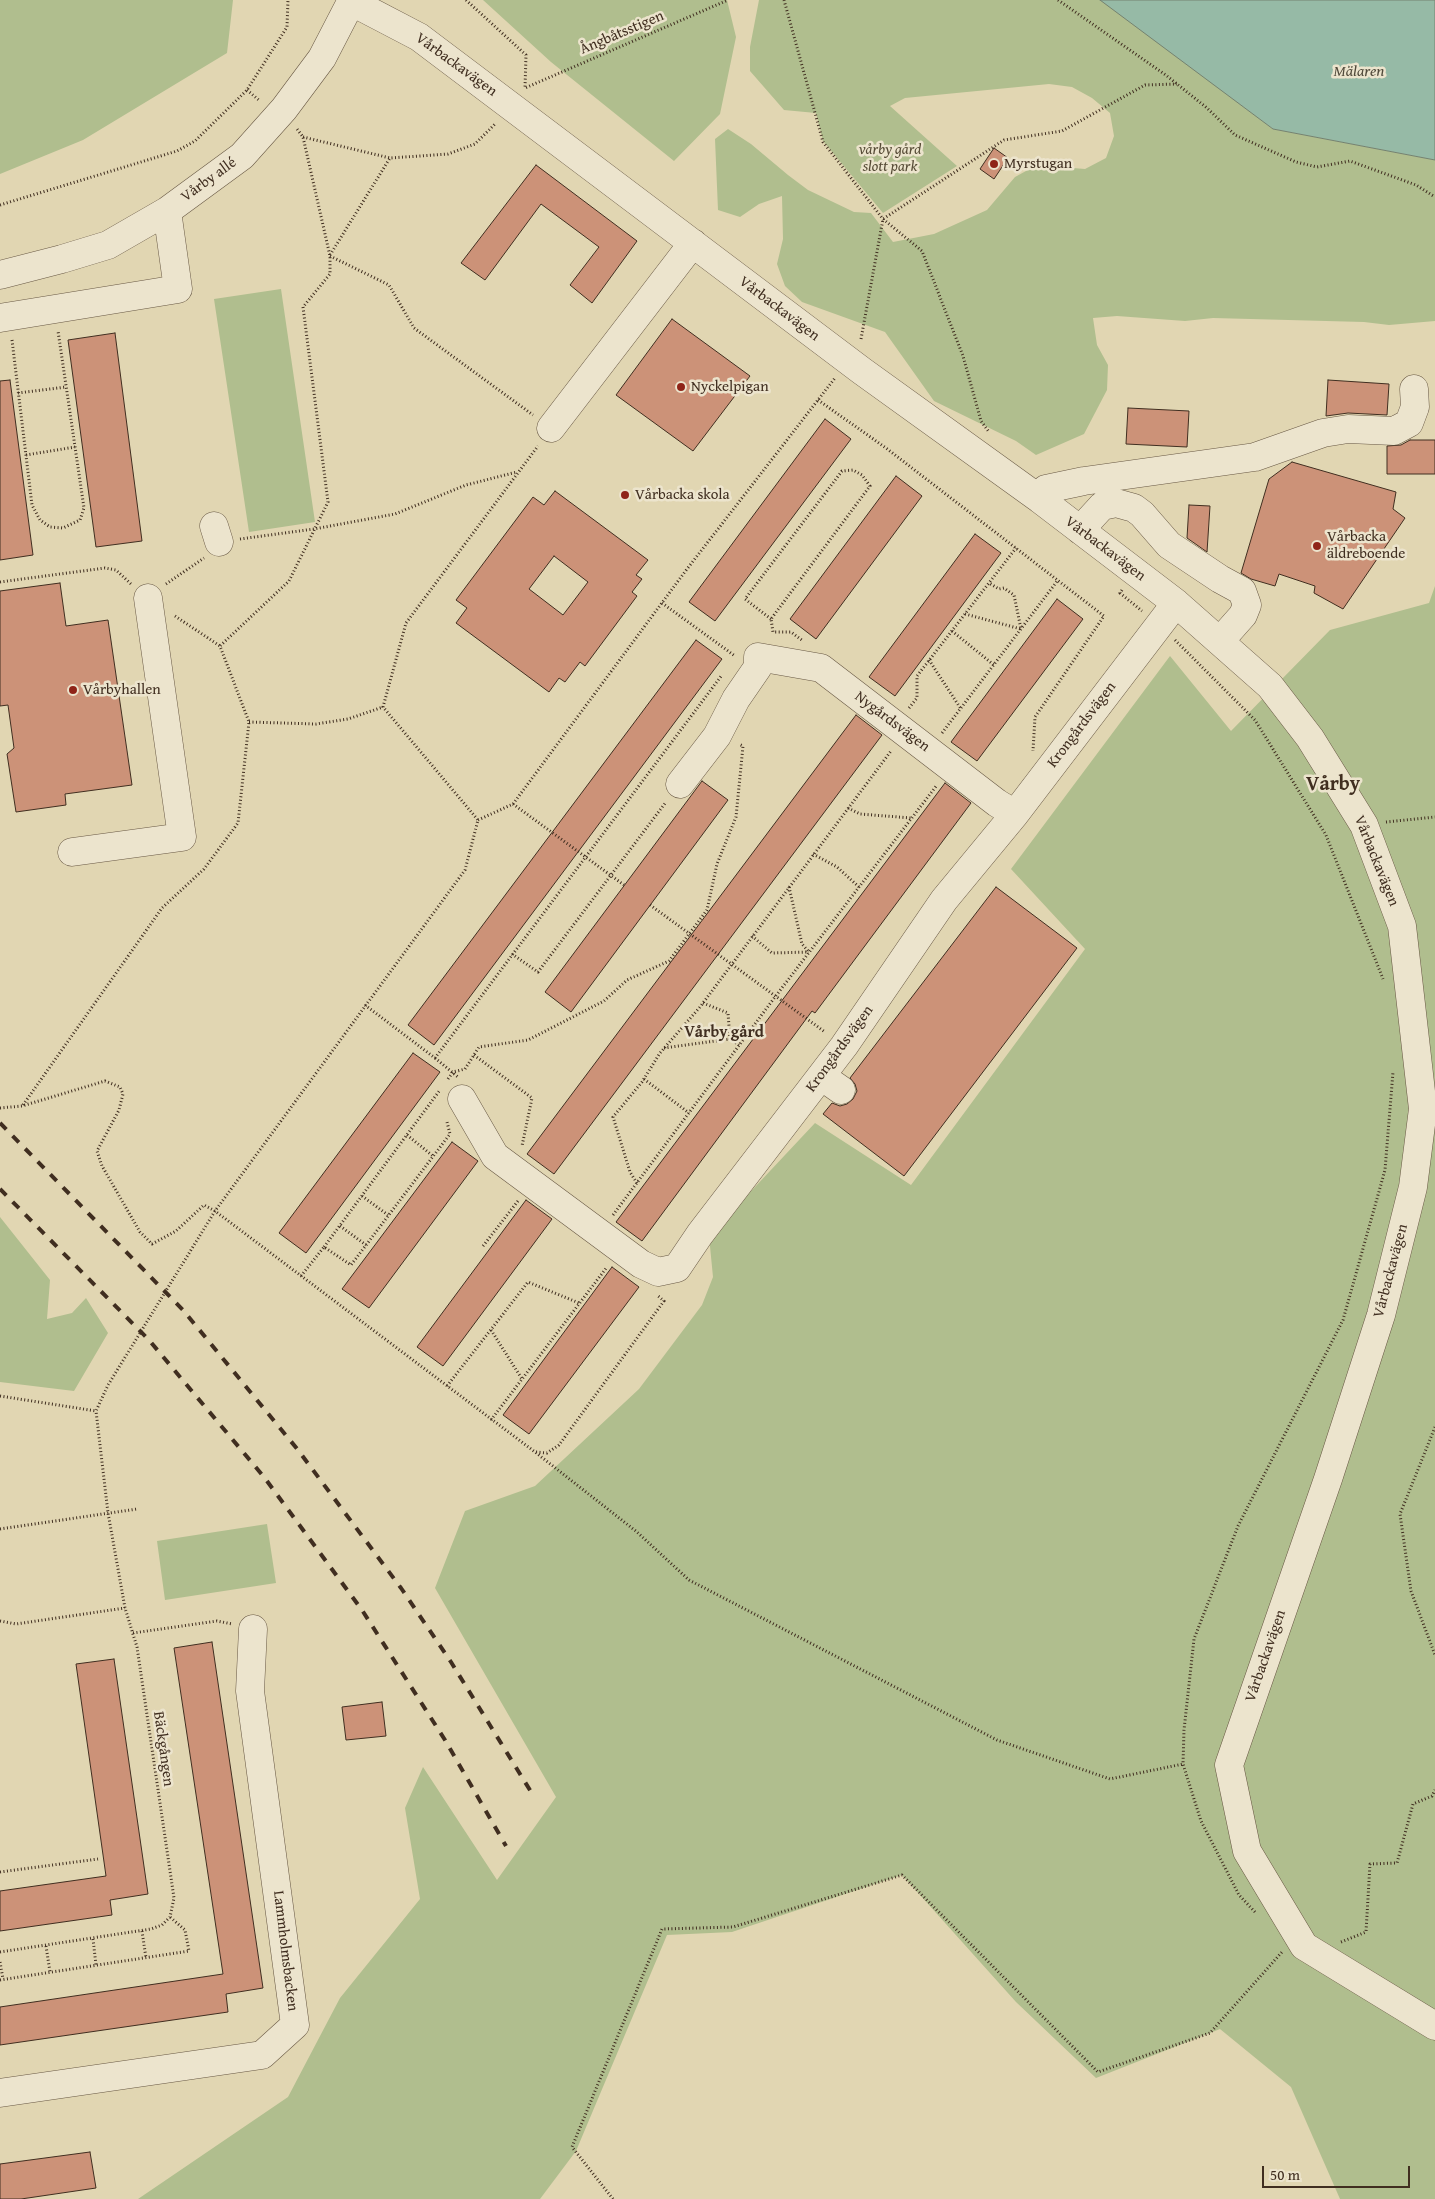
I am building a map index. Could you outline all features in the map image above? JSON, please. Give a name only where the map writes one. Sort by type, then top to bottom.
[{"type":"street","name":"Vårby allé","points":[[0,275],[62,260],[108,245],[167,211],[242,156],[284,109],[322,58],[352,1]]},
{"type":"street","name":"Vårbackavägen","points":[[352,1],[419,37],[862,371],[1041,500],[1176,603],[1270,686],[1310,738],[1364,825],[1402,926],[1429,1110],[1413,1187],[1380,1315],[1328,1479],[1229,1765],[1247,1850],[1304,1946],[1435,2026]]},
{"type":"street","points":[[5,326],[178,289],[167,211]]},
{"type":"street","points":[[551,428],[692,243]]},
{"type":"street","points":[[1041,500],[1046,489],[1084,481],[1255,456],[1323,433],[1348,429],[1394,431],[1409,423],[1415,407],[1414,389]]},
{"type":"street","points":[[1080,530],[1102,506],[1116,503],[1134,508],[1142,514],[1168,545],[1242,591],[1247,605],[1243,615],[1220,641]]},
{"type":"street","points":[[72,852],[182,837],[148,598]]},
{"type":"street","name":"Krongårdsvägen","points":[[449,1096],[495,1156],[641,1264],[658,1272],[677,1268],[700,1234],[831,1083],[944,900],[1015,814],[1176,603]]},
{"type":"street","points":[[680,784],[717,736],[736,699],[758,667],[747,657]]},
{"type":"street","name":"Nygårdsvägen","points":[[747,657],[820,668],[952,766],[996,803],[1015,814]]},
{"type":"street","name":"Lammholmsbacken","points":[[0,2093],[262,2054],[295,2025],[250,1691],[253,1629]]},
{"type":"path","points":[[0,205],[177,151],[195,141],[247,90],[288,27],[288,0]]},
{"type":"path","name":"Ångbåtsstigen","points":[[466,0],[526,55],[525,88],[728,0]]},
{"type":"path","points":[[784,0],[823,142],[883,219],[922,251],[963,356],[980,421],[990,435]]},
{"type":"path","points":[[1058,0],[1177,84],[1207,108],[1235,135],[1296,162],[1317,167],[1350,161],[1416,185],[1435,197]]},
{"type":"path","points":[[861,339],[883,219],[1004,140],[1062,131],[1145,85],[1177,84]]},
{"type":"path","points":[[247,90],[267,107]]},
{"type":"path","points":[[303,138],[390,158],[448,154],[475,144],[497,122]]},
{"type":"path","points":[[293,125],[303,138],[330,256],[330,274],[303,307],[328,502],[314,529]]},
{"type":"path","points":[[330,256],[390,158]]},
{"type":"path","points":[[330,256],[389,285],[414,328],[551,428],[406,623],[383,707]]},
{"type":"path","points":[[5,326],[18,393],[32,506],[40,520],[45,524],[62,528],[80,520],[84,508],[57,328]]},
{"type":"path","points":[[478,820],[513,804],[662,603],[837,375]]},
{"type":"path","points":[[18,393],[66,387]]},
{"type":"path","points":[[818,400],[886,448],[1104,616],[1035,718],[1033,757]]},
{"type":"path","points":[[26,455],[75,447]]},
{"type":"path","points":[[771,619],[870,486],[862,475],[853,470],[842,471],[745,599],[771,619],[773,632],[791,632],[807,644]]},
{"type":"path","points":[[148,598],[206,556],[216,534],[231,542],[248,536],[314,529],[395,514],[466,485],[519,471]]},
{"type":"path","points":[[903,714],[917,698],[917,676],[1016,548]]},
{"type":"path","points":[[0,582],[105,568],[116,570],[148,598],[220,646]]},
{"type":"path","points":[[1136,572],[1120,592],[1159,624],[1255,720],[1326,835],[1386,985]]},
{"type":"path","points":[[938,739],[1058,580]]},
{"type":"path","points":[[989,583],[998,589],[1004,588],[1014,595],[1021,629]]},
{"type":"path","points":[[662,603],[747,657]]},
{"type":"path","points":[[965,614],[1021,629]]},
{"type":"path","points":[[952,631],[994,665]]},
{"type":"path","points":[[731,662],[747,657]]},
{"type":"path","points":[[929,660],[961,709]]},
{"type":"path","points":[[365,1005],[435,1058],[512,954],[587,858],[727,668]]},
{"type":"path","points":[[249,722],[316,724],[348,719],[383,707]]},
{"type":"path","points":[[383,707],[478,820]]},
{"type":"path","points":[[637,1183],[630,1172],[613,1117],[644,1079],[664,1048],[703,1003],[895,745]]},
{"type":"path","points":[[324,1247],[352,1265],[450,1134],[449,1096],[453,1072],[465,1069],[479,1047],[528,1040],[604,1001],[627,980],[669,961],[707,910],[717,864],[736,817],[743,746]]},
{"type":"path","points":[[610,1218],[775,996],[952,766]]},
{"type":"path","points":[[512,954],[538,972],[680,784]]},
{"type":"path","points":[[513,804],[624,885]]},
{"type":"path","points":[[848,808],[860,814],[912,818]]},
{"type":"path","points":[[1364,825],[1435,818]]},
{"type":"path","points":[[0,1396],[96,1411],[112,1377],[215,1211],[465,870],[478,820]]},
{"type":"path","points":[[813,854],[837,867],[859,887]]},
{"type":"path","points":[[789,887],[802,944],[809,952]]},
{"type":"path","points":[[650,905],[827,1034],[833,1026]]},
{"type":"path","points":[[752,936],[772,953],[809,952]]},
{"type":"path","points":[[703,1003],[728,1013],[730,1039]]},
{"type":"path","points":[[664,1048],[730,1039],[739,1046]]},
{"type":"path","points":[[474,1055],[532,1098],[521,1149]]},
{"type":"path","points":[[0,1108],[22,1106],[105,1081],[120,1087],[123,1094],[119,1110],[98,1150],[102,1166],[140,1232],[152,1244],[176,1231],[204,1205],[215,1211],[535,1452],[637,1532],[689,1580],[997,1740],[1110,1779],[1182,1764],[1194,1639],[1238,1526],[1343,1320],[1385,1170],[1394,1065]]},
{"type":"path","points":[[644,1079],[689,1113]]},
{"type":"path","points":[[301,1276],[407,1135],[449,1096]]},
{"type":"path","points":[[450,1134],[457,1140]]},
{"type":"path","points":[[407,1135],[433,1156]]},
{"type":"path","points":[[362,1196],[388,1215]]},
{"type":"path","points":[[483,1246],[518,1200]]},
{"type":"path","points":[[340,1226],[366,1245]]},
{"type":"path","points":[[491,1420],[612,1260]]},
{"type":"path","points":[[447,1386],[528,1282],[579,1303]]},
{"type":"path","points":[[535,1452],[547,1453],[559,1445],[664,1301],[649,1289]]},
{"type":"path","points":[[491,1330],[522,1379]]},
{"type":"path","name":"Bäckgången","points":[[96,1411],[108,1513],[125,1608],[138,1647],[174,1898],[170,1917]]},
{"type":"path","points":[[1435,1428],[1400,1514],[1411,1591],[1435,1655]]},
{"type":"path","points":[[0,1529],[137,1509]]},
{"type":"path","points":[[0,1621],[16,1624],[125,1608]]},
{"type":"path","points":[[133,1633],[217,1622],[253,1629]]},
{"type":"path","points":[[1340,1942],[1366,1932],[1370,1864],[1397,1863],[1413,1804],[1432,1796],[1435,1790]]},
{"type":"path","points":[[0,1872],[98,1858]]},
{"type":"path","points":[[613,2199],[572,2148],[662,1929],[733,1926],[902,1875],[1098,2072],[1210,2033],[1287,1947]]},
{"type":"path","points":[[0,1952],[142,1931],[162,1925],[170,1917],[185,1930],[189,1951],[1,1979],[0,1962]]},
{"type":"path","points":[[142,1931],[146,1958]]},
{"type":"path","points":[[93,1939],[96,1965]]},
{"type":"path","points":[[46,1946],[50,1972]]},
{"type":"green space","points":[[0,0],[233,0],[227,53],[83,140],[0,174]]},
{"type":"green space","points":[[483,0],[727,0],[736,37],[720,114],[674,161],[551,62]]},
{"type":"green space","name":"vårby gård slott park","points":[[759,0],[1106,0],[1273,129],[1435,160],[1435,321],[1389,325],[1364,322],[1213,318],[1185,321],[1117,316],[1093,318],[1097,345],[1108,365],[1107,390],[1084,434],[1036,455],[1016,441],[934,401],[885,332],[802,302],[785,286],[777,264],[783,239],[782,196],[759,204],[740,217],[718,210],[715,139],[728,129],[751,144],[808,190],[854,212],[871,213],[893,242],[934,234],[987,210],[1015,177],[1037,165],[1085,169],[1106,158],[1114,136],[1110,113],[1092,98],[1072,87],[1049,84],[905,98],[890,106],[957,166],[883,213],[823,141],[816,113],[784,110],[750,71],[750,47]]},
{"type":"green space","points":[[281,289],[315,522],[249,532],[214,299]]},
{"type":"green space","points":[[1435,586],[1435,2199],[1340,2199],[1291,2087],[1220,2029],[1096,2078],[1016,2002],[902,1875],[732,1932],[667,1935],[576,2151],[540,2199],[138,2199],[288,2097],[340,1998],[420,1899],[405,1808],[423,1767],[497,1880],[556,1797],[435,1588],[465,1511],[535,1486],[639,1389],[702,1305],[713,1277],[709,1236],[815,1123],[911,1185],[1085,949],[1011,869],[1170,656],[1231,731],[1330,630],[1429,603]]},
{"type":"green space","points":[[0,1217],[50,1280],[47,1319],[72,1313],[86,1298],[108,1333],[74,1391],[0,1382]]},
{"type":"green space","points":[[267,1524],[276,1583],[165,1600],[157,1541]]},
{"type":"water","name":"Mälaren","points":[[1100,0],[1435,0],[1435,160],[1273,129]]},
{"type":"building","name":"Myrstugan","points":[[994,148],[1008,158],[994,179],[980,169]]},
{"type":"building","points":[[536,165],[637,241],[592,303],[570,285],[599,247],[541,204],[485,280],[461,263]]},
{"type":"building","name":"Nyckelpigan","points":[[672,319],[750,376],[693,451],[616,395]]},
{"type":"building","points":[[115,333],[142,541],[96,547],[68,340]]},
{"type":"building","points":[[10,380],[33,555],[0,560],[0,381]]},
{"type":"building","points":[[1328,380],[1389,384],[1387,415],[1348,413],[1326,416]]},
{"type":"building","points":[[1128,408],[1189,411],[1187,447],[1126,444]]},
{"type":"building","points":[[825,419],[851,439],[715,621],[689,602]]},
{"type":"building","points":[[1410,440],[1435,440],[1435,474],[1387,474],[1387,446],[1401,445]]},
{"type":"building","name":"Vårbacka äldreboende","points":[[1292,462],[1396,492],[1393,509],[1405,518],[1343,609],[1314,593],[1315,586],[1279,574],[1275,586],[1251,579],[1241,573],[1269,479]]},
{"type":"building","points":[[896,476],[922,496],[816,639],[790,619]]},
{"type":"building","name":"Vårbacka skola","points":[[555,491],[648,560],[636,575],[642,579],[632,592],[637,596],[585,666],[580,662],[565,682],[559,678],[549,692],[456,623],[467,608],[456,600],[533,497],[544,505]],"holes":[[[554,556],[588,582],[563,615],[529,589]]]},
{"type":"building","points":[[1189,505],[1210,506],[1207,552],[1187,538]]},
{"type":"building","points":[[975,534],[1001,553],[895,696],[869,677]]},
{"type":"building","points":[[60,583],[66,626],[108,620],[132,785],[65,794],[66,805],[16,812],[7,754],[14,748],[8,705],[0,706],[0,591]]},
{"type":"building","points":[[1057,599],[1083,619],[977,761],[951,742]]},
{"type":"building","points":[[696,640],[722,659],[434,1045],[408,1025]]},
{"type":"building","points":[[856,715],[882,735],[554,1174],[527,1154]]},
{"type":"building","points":[[702,781],[728,800],[571,1012],[545,992]]},
{"type":"building","points":[[945,783],[971,803],[815,1013],[812,1011],[642,1241],[616,1222]]},
{"type":"building","points":[[996,887],[1077,948],[904,1176],[823,1114],[832,1103],[840,1106],[847,1104],[853,1099],[857,1091],[855,1084],[850,1078]]},
{"type":"building","points":[[413,1053],[440,1072],[306,1253],[279,1233]]},
{"type":"building","points":[[452,1142],[478,1161],[369,1308],[342,1289]]},
{"type":"building","points":[[526,1200],[552,1219],[443,1366],[417,1347]]},
{"type":"building","points":[[612,1267],[639,1287],[529,1434],[503,1415]]},
{"type":"building","points":[[212,1642],[263,1988],[226,1994],[228,2012],[0,2045],[0,2007],[223,1974],[174,1648]]},
{"type":"building","points":[[114,1659],[148,1894],[110,1900],[112,1915],[0,1931],[0,1891],[106,1876],[76,1664]]},
{"type":"building","points":[[382,1702],[386,1736],[346,1740],[342,1707]]},
{"type":"building","points":[[90,2152],[96,2188],[21,2199],[0,2199],[0,2164]]},
{"type":"railway","points":[[0,1123],[183,1310],[298,1450],[401,1588],[451,1662],[533,1795]]},
{"type":"railway","points":[[0,1189],[149,1340],[264,1477],[362,1610],[445,1740],[506,1846]]},
{"type":"place","name":"Myrstugan","points":[[994,164]]},
{"type":"place","name":"Nyckelpigan","points":[[681,387]]},
{"type":"place","name":"Vårbacka skola","points":[[625,495]]},
{"type":"place","name":"Vårbacka äldreboende","points":[[1317,546]]},
{"type":"place","name":"Vårbyhallen","points":[[73,690]]},
{"type":"district","name":"Vårby","points":[[1333,785]]},
{"type":"district","name":"Vårby gård","points":[[724,1033]]}]
